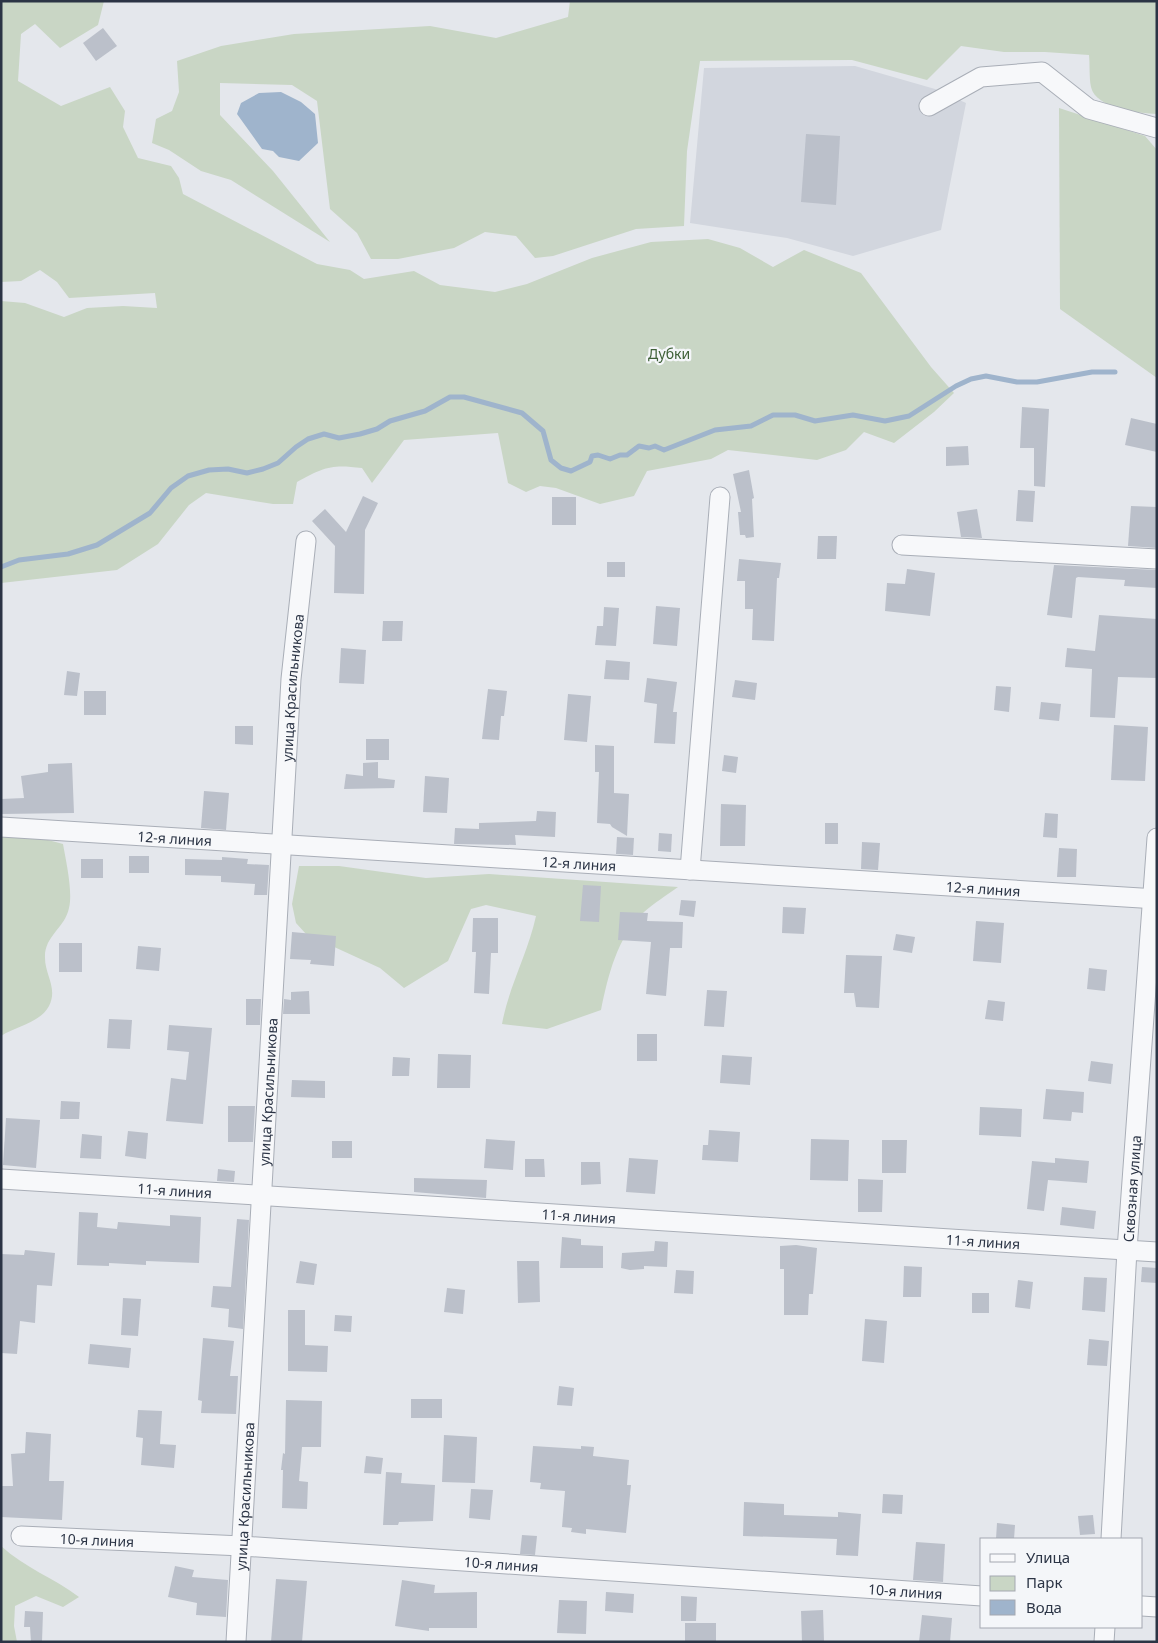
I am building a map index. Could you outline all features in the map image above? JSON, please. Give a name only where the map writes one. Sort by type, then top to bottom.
[{"type":"street","points":[[929,106],[982,78],[1042,72],[1089,109],[1157,128]]},
{"type":"street","points":[[690,870],[720,497]]},
{"type":"street","name":"улица Красильникова","points":[[236,1642],[292,679],[306,541]]},
{"type":"street","points":[[902,546],[1157,559]]},
{"type":"street","name":"12-я линия","points":[[1,827],[1154,899]]},
{"type":"street","name":"Сквозная улица","points":[[1110,1538],[1127,1250],[1157,838]]},
{"type":"street","name":"11-я линия","points":[[1,1179],[1157,1252]]},
{"type":"street","name":"10-я линия","points":[[21,1536],[242,1546],[980,1596]]},
{"type":"street","points":[[1143,1606],[1157,1607]]},
{"type":"street","points":[[1104,1642],[1105,1628]]},
{"type":"shaded area","points":[[855,66],[935,89],[966,103],[941,230],[853,256],[787,238],[690,223],[704,68]]},
{"type":"green space","name":"Дубки","points":[[1,1],[104,1],[98,25],[60,48],[35,24],[21,34],[18,81],[61,106],[110,87],[125,111],[123,127],[138,158],[171,166],[179,178],[183,194],[317,264],[350,270],[364,279],[414,271],[440,285],[495,292],[527,284],[592,258],[651,242],[708,239],[740,248],[773,267],[804,250],[861,273],[931,367],[954,393],[934,412],[894,443],[864,432],[846,450],[817,460],[728,450],[711,459],[647,471],[634,496],[600,504],[556,488],[540,486],[526,492],[508,483],[498,433],[404,440],[372,483],[362,468],[343,466],[321,470],[297,482],[293,504],[273,504],[206,493],[189,505],[158,544],[117,570],[1,583],[1,301],[25,303],[64,317],[87,308],[123,306],[157,308],[155,293],[69,298],[57,282],[40,270],[21,281],[1,282]]},
{"type":"green space","points":[[570,1],[1157,1],[1157,114],[1130,111],[1109,105],[1101,100],[1091,87],[1089,55],[1004,52],[961,46],[927,80],[852,60],[700,61],[687,151],[684,226],[636,229],[553,256],[535,258],[516,236],[485,232],[454,248],[398,259],[371,259],[357,233],[330,209],[317,101],[292,85],[220,83],[220,115],[273,171],[330,242],[231,180],[201,171],[169,150],[152,143],[156,119],[172,111],[179,92],[177,61],[221,46],[294,34],[430,26],[496,38],[568,17]]},
{"type":"green space","points":[[1059,108],[1145,136],[1157,150],[1157,378],[1060,309]]},
{"type":"green space","points":[[1,836],[37,837],[63,844],[69,876],[70,901],[67,915],[51,938],[46,950],[45,958],[52,987],[49,1006],[45,1012],[34,1020],[1,1036]]},
{"type":"green space","points":[[299,866],[339,866],[426,878],[489,874],[678,887],[644,912],[627,933],[615,958],[601,1010],[547,1029],[502,1024],[509,996],[533,930],[536,916],[486,905],[471,909],[448,961],[404,988],[380,968],[306,934],[296,923],[292,904]]},
{"type":"green space","points":[[1,1546],[20,1561],[79,1597],[63,1607],[36,1596],[15,1606],[14,1626],[17,1642],[1,1642]]},
{"type":"water","points":[[281,92],[301,102],[315,114],[318,143],[299,161],[279,157],[273,151],[262,149],[237,114],[241,103],[259,93]]},
{"type":"building","points":[[103,28],[117,46],[96,61],[83,43]]},
{"type":"building","points":[[806,134],[840,136],[836,205],[801,202]]},
{"type":"building","points":[[1022,407],[1049,409],[1045,487],[1034,486],[1034,448],[1020,448]]},
{"type":"building","points":[[1131,418],[1157,424],[1157,452],[1125,445]]},
{"type":"building","points":[[968,446],[969,465],[946,466],[946,447]]},
{"type":"building","points":[[749,470],[754,498],[752,499],[754,537],[746,538],[745,535],[740,535],[738,512],[741,512],[733,474]]},
{"type":"building","points":[[1018,490],[1035,491],[1033,522],[1016,521]]},
{"type":"building","points":[[363,496],[378,503],[365,530],[364,594],[334,593],[335,546],[312,521],[325,509],[346,532]]},
{"type":"building","points":[[552,497],[576,497],[576,525],[552,525]]},
{"type":"building","points":[[1131,506],[1157,507],[1157,548],[1128,546]]},
{"type":"building","points":[[977,509],[982,538],[961,537],[957,512]]},
{"type":"building","points":[[818,536],[837,536],[836,559],[817,559]]},
{"type":"building","points":[[739,559],[781,563],[779,578],[777,578],[774,641],[752,640],[753,609],[745,609],[745,581],[737,581]]},
{"type":"building","points":[[607,562],[625,562],[625,577],[607,577]]},
{"type":"building","points":[[1054,565],[1157,570],[1157,588],[1124,586],[1125,580],[1078,577],[1076,578],[1072,618],[1047,615]]},
{"type":"building","points":[[907,569],[935,573],[930,616],[885,611],[887,583],[905,584]]},
{"type":"building","points":[[656,606],[680,608],[677,646],[653,644]]},
{"type":"building","points":[[604,607],[619,608],[616,646],[595,645],[597,626],[603,626]]},
{"type":"building","points":[[1099,615],[1157,619],[1157,678],[1118,677],[1115,718],[1090,717],[1092,669],[1065,667],[1067,648],[1095,651]]},
{"type":"building","points":[[383,621],[403,621],[402,641],[382,641]]},
{"type":"building","points":[[341,648],[366,650],[364,684],[339,683]]},
{"type":"building","points":[[606,660],[630,662],[629,680],[604,679]]},
{"type":"building","points":[[67,671],[80,673],[77,696],[64,695]]},
{"type":"building","points":[[647,678],[677,682],[673,712],[677,712],[675,744],[654,743],[657,704],[644,702]]},
{"type":"building","points":[[735,680],[757,683],[755,700],[732,697]]},
{"type":"building","points":[[996,686],[1011,687],[1009,712],[994,710]]},
{"type":"building","points":[[488,689],[507,691],[504,716],[501,716],[499,740],[482,739]]},
{"type":"building","points":[[84,691],[106,691],[106,715],[84,715]]},
{"type":"building","points":[[568,694],[591,696],[587,742],[564,740]]},
{"type":"building","points":[[1041,702],[1061,704],[1059,721],[1039,719]]},
{"type":"building","points":[[1114,725],[1148,727],[1145,781],[1111,780]]},
{"type":"building","points":[[235,726],[253,726],[253,745],[235,744]]},
{"type":"building","points":[[366,739],[389,739],[389,760],[366,760]]},
{"type":"building","points":[[595,745],[614,746],[614,793],[629,794],[627,836],[610,824],[597,823],[599,772],[595,772]]},
{"type":"building","points":[[724,755],[738,757],[736,773],[722,771]]},
{"type":"building","points":[[378,762],[378,778],[395,780],[394,788],[344,789],[346,774],[363,776],[363,763]]},
{"type":"building","points":[[72,763],[74,813],[1,814],[1,799],[24,798],[21,776],[48,772],[48,764]]},
{"type":"building","points":[[425,776],[449,778],[447,813],[423,812]]},
{"type":"building","points":[[204,791],[229,793],[226,830],[201,828]]},
{"type":"building","points":[[721,804],[746,805],[745,846],[720,846]]},
{"type":"building","points":[[537,811],[556,812],[555,837],[515,835],[516,845],[454,844],[455,828],[479,829],[479,823],[536,821]]},
{"type":"building","points":[[1045,813],[1058,814],[1057,838],[1043,837]]},
{"type":"building","points":[[825,823],[838,823],[838,844],[825,844]]},
{"type":"building","points":[[659,833],[672,834],[671,852],[658,851]]},
{"type":"building","points":[[617,837],[634,838],[633,855],[616,854]]},
{"type":"building","points":[[862,842],[880,843],[878,870],[861,869]]},
{"type":"building","points":[[1059,848],[1077,849],[1076,877],[1057,877]]},
{"type":"building","points":[[129,856],[149,856],[149,873],[129,873]]},
{"type":"building","points":[[222,857],[248,859],[247,864],[269,865],[267,895],[254,895],[255,884],[221,882],[221,876],[185,875],[185,859],[222,860]]},
{"type":"building","points":[[81,859],[103,859],[103,878],[81,878]]},
{"type":"building","points":[[583,885],[601,886],[599,922],[580,921]]},
{"type":"building","points":[[681,900],[696,901],[694,917],[679,915]]},
{"type":"building","points":[[783,907],[806,908],[804,934],[782,933]]},
{"type":"building","points":[[620,912],[648,913],[647,921],[683,922],[682,948],[670,948],[666,996],[646,994],[651,942],[618,940]]},
{"type":"building","points":[[473,918],[498,918],[498,953],[491,953],[489,994],[474,993],[476,952],[472,952]]},
{"type":"building","points":[[976,921],[1004,923],[1001,963],[973,961]]},
{"type":"building","points":[[292,932],[336,936],[334,966],[310,964],[311,960],[290,959]]},
{"type":"building","points":[[896,934],[915,937],[912,953],[893,950]]},
{"type":"building","points":[[59,943],[82,943],[82,972],[59,972]]},
{"type":"building","points":[[138,946],[161,948],[159,971],[136,969]]},
{"type":"building","points":[[846,955],[882,956],[879,1008],[856,1007],[854,993],[844,993]]},
{"type":"building","points":[[1089,968],[1107,970],[1105,991],[1087,989]]},
{"type":"building","points":[[707,990],[727,991],[724,1027],[704,1026]]},
{"type":"building","points":[[309,991],[310,1014],[283,1014],[284,999],[291,1000],[291,992]]},
{"type":"building","points":[[246,999],[261,999],[260,1025],[246,1025]]},
{"type":"building","points":[[988,1000],[1005,1002],[1003,1021],[985,1019]]},
{"type":"building","points":[[109,1019],[132,1020],[130,1049],[107,1048]]},
{"type":"building","points":[[169,1025],[212,1028],[203,1124],[166,1121],[171,1078],[186,1080],[189,1052],[167,1050]]},
{"type":"building","points":[[637,1034],[657,1034],[657,1061],[637,1061]]},
{"type":"building","points":[[438,1054],[471,1055],[470,1088],[437,1088]]},
{"type":"building","points":[[722,1055],[752,1057],[750,1085],[720,1083]]},
{"type":"building","points":[[393,1057],[410,1058],[409,1076],[392,1076]]},
{"type":"building","points":[[1091,1061],[1113,1064],[1111,1084],[1088,1081]]},
{"type":"building","points":[[292,1080],[325,1081],[325,1098],[291,1097]]},
{"type":"building","points":[[1046,1089],[1084,1092],[1083,1113],[1072,1112],[1071,1121],[1043,1119]]},
{"type":"building","points":[[61,1101],[80,1102],[79,1119],[60,1119]]},
{"type":"building","points":[[228,1106],[255,1106],[253,1142],[228,1142]]},
{"type":"building","points":[[980,1107],[1022,1109],[1021,1137],[979,1135]]},
{"type":"building","points":[[6,1118],[40,1120],[36,1168],[3,1165]]},
{"type":"building","points":[[709,1130],[740,1132],[738,1162],[702,1160],[703,1145],[708,1145]]},
{"type":"building","points":[[128,1131],[148,1133],[146,1159],[125,1156]]},
{"type":"building","points":[[82,1134],[102,1136],[101,1159],[80,1158]]},
{"type":"building","points":[[486,1139],[515,1141],[513,1170],[484,1168]]},
{"type":"building","points":[[811,1139],[849,1140],[848,1181],[810,1180]]},
{"type":"building","points":[[882,1140],[907,1140],[906,1173],[882,1173]]},
{"type":"building","points":[[332,1141],[352,1141],[352,1158],[332,1158]]},
{"type":"building","points":[[629,1158],[658,1160],[655,1194],[626,1192]]},
{"type":"building","points":[[1055,1158],[1089,1161],[1087,1183],[1048,1180],[1044,1211],[1027,1209],[1032,1161],[1055,1163]]},
{"type":"building","points":[[525,1159],[544,1159],[545,1177],[525,1177]]},
{"type":"building","points":[[581,1162],[600,1162],[601,1184],[581,1185]]},
{"type":"building","points":[[218,1169],[235,1171],[234,1182],[217,1181]]},
{"type":"building","points":[[414,1178],[487,1180],[486,1198],[414,1192]]},
{"type":"building","points":[[858,1179],[883,1180],[882,1212],[858,1212]]},
{"type":"building","points":[[1062,1207],[1096,1211],[1094,1229],[1060,1225]]},
{"type":"building","points":[[79,1212],[98,1213],[97,1227],[117,1229],[118,1222],[170,1226],[170,1215],[201,1217],[199,1263],[146,1261],[146,1265],[109,1263],[109,1266],[77,1265]]},
{"type":"building","points":[[237,1219],[249,1220],[243,1329],[228,1327],[229,1309],[211,1307],[213,1286],[231,1287]]},
{"type":"building","points":[[562,1237],[581,1239],[581,1245],[603,1246],[603,1268],[560,1268]]},
{"type":"building","points":[[655,1241],[668,1242],[667,1267],[644,1266],[644,1269],[630,1270],[621,1268],[622,1253],[654,1251]]},
{"type":"building","points":[[796,1245],[817,1248],[813,1294],[809,1294],[808,1315],[784,1315],[784,1269],[780,1269],[780,1246]]},
{"type":"building","points":[[25,1250],[55,1253],[52,1286],[37,1285],[35,1323],[20,1321],[17,1354],[1,1353],[1,1254],[24,1255]]},
{"type":"building","points":[[300,1261],[317,1264],[314,1285],[296,1283]]},
{"type":"building","points":[[517,1261],[539,1261],[540,1302],[518,1303]]},
{"type":"building","points":[[904,1266],[922,1267],[921,1297],[903,1297]]},
{"type":"building","points":[[1142,1267],[1157,1268],[1157,1283],[1141,1282]]},
{"type":"building","points":[[676,1270],[694,1271],[693,1294],[674,1293]]},
{"type":"building","points":[[1084,1277],[1107,1278],[1105,1312],[1082,1310]]},
{"type":"building","points":[[1018,1280],[1033,1282],[1030,1309],[1015,1307]]},
{"type":"building","points":[[447,1288],[465,1290],[463,1314],[444,1312]]},
{"type":"building","points":[[972,1293],[989,1293],[989,1313],[972,1313]]},
{"type":"building","points":[[123,1298],[141,1299],[138,1336],[121,1335]]},
{"type":"building","points":[[288,1310],[305,1310],[305,1345],[328,1346],[327,1372],[288,1371]]},
{"type":"building","points":[[335,1315],[352,1316],[351,1332],[334,1331]]},
{"type":"building","points":[[865,1319],[887,1321],[884,1363],[862,1361]]},
{"type":"building","points":[[203,1338],[234,1341],[230,1376],[238,1376],[236,1414],[201,1413],[202,1401],[198,1400]]},
{"type":"building","points":[[1089,1339],[1109,1341],[1107,1366],[1087,1365]]},
{"type":"building","points":[[90,1344],[131,1348],[129,1368],[88,1364]]},
{"type":"building","points":[[559,1386],[574,1388],[572,1406],[557,1405]]},
{"type":"building","points":[[411,1399],[442,1399],[442,1418],[411,1418]]},
{"type":"building","points":[[286,1400],[322,1401],[321,1447],[302,1447],[299,1481],[308,1482],[307,1509],[282,1508],[283,1470],[281,1470],[283,1453],[285,1454]]},
{"type":"building","points":[[138,1410],[162,1411],[160,1444],[176,1445],[174,1468],[141,1465],[143,1438],[136,1437]]},
{"type":"building","points":[[26,1432],[51,1434],[49,1481],[64,1481],[62,1520],[1,1517],[1,1486],[13,1486],[11,1454],[25,1453]]},
{"type":"building","points":[[444,1435],[477,1437],[475,1483],[442,1482]]},
{"type":"building","points":[[533,1446],[581,1449],[581,1446],[594,1447],[593,1456],[629,1460],[627,1485],[631,1485],[626,1533],[586,1529],[586,1534],[571,1532],[572,1528],[562,1527],[565,1491],[540,1489],[541,1483],[530,1482]]},
{"type":"building","points":[[366,1456],[383,1458],[381,1474],[364,1473]]},
{"type":"building","points":[[386,1472],[402,1473],[401,1483],[435,1485],[433,1521],[399,1522],[398,1525],[383,1525]]},
{"type":"building","points":[[471,1489],[493,1490],[490,1520],[469,1518]]},
{"type":"building","points":[[883,1494],[903,1495],[902,1514],[882,1513]]},
{"type":"building","points":[[744,1502],[784,1504],[784,1515],[838,1517],[838,1512],[861,1514],[858,1556],[836,1555],[837,1539],[743,1536]]},
{"type":"building","points":[[1093,1515],[1095,1534],[1080,1535],[1078,1516]]},
{"type":"building","points":[[997,1523],[1015,1525],[1014,1538],[996,1538]]},
{"type":"building","points":[[522,1535],[537,1536],[535,1555],[520,1554]]},
{"type":"building","points":[[916,1542],[945,1544],[943,1582],[913,1580]]},
{"type":"building","points":[[175,1566],[194,1570],[192,1577],[228,1580],[226,1617],[196,1615],[197,1603],[168,1597]]},
{"type":"building","points":[[276,1579],[307,1581],[302,1642],[271,1642]]},
{"type":"building","points":[[402,1580],[435,1585],[434,1593],[477,1592],[477,1628],[429,1628],[429,1631],[395,1626]]},
{"type":"building","points":[[606,1592],[634,1594],[633,1613],[605,1611]]},
{"type":"building","points":[[681,1596],[697,1597],[696,1621],[681,1621]]},
{"type":"building","points":[[559,1600],[587,1601],[586,1634],[557,1633]]},
{"type":"building","points":[[823,1610],[824,1642],[802,1642],[801,1611]]},
{"type":"building","points":[[25,1611],[43,1612],[42,1642],[31,1642],[30,1627],[24,1627]]},
{"type":"building","points":[[922,1615],[952,1618],[950,1642],[919,1642]]},
{"type":"building","points":[[685,1623],[716,1623],[716,1642],[685,1642]]},
{"type":"waterway","points":[[1,567],[19,560],[68,554],[97,545],[150,513],[171,488],[188,476],[209,470],[228,469],[247,473],[263,469],[278,463],[308,439],[324,434],[339,438],[377,429],[390,421],[425,411],[450,397],[464,397],[522,413],[543,431],[551,460],[561,468],[571,471],[590,462],[592,456],[598,455],[610,459],[620,455],[627,455],[639,446],[649,448],[655,446],[664,450],[715,430],[751,426],[773,415],[795,415],[815,421],[853,415],[885,421],[909,416],[956,386],[971,379],[986,376],[1017,382],[1037,382],[1092,372],[1115,372]]}]
